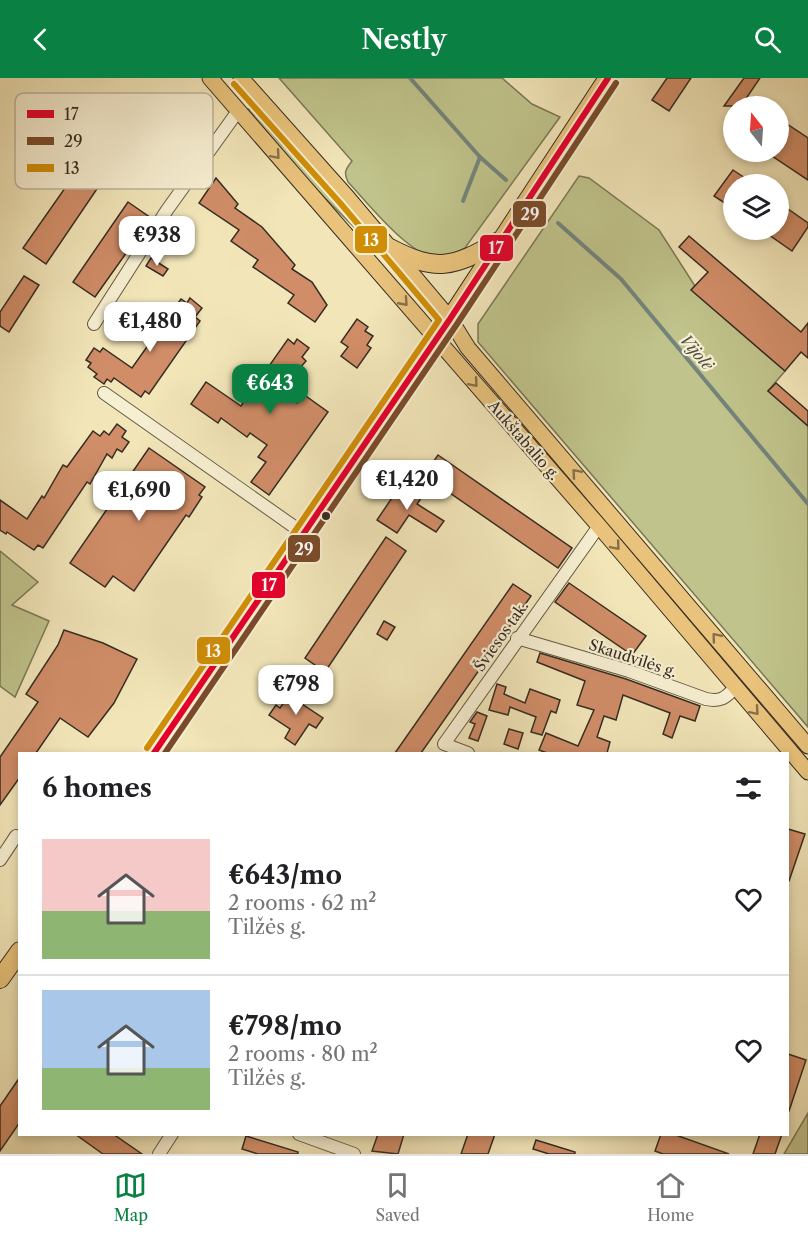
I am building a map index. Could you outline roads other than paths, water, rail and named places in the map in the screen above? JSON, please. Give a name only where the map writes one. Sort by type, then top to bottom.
[{"type":"highway","points":[[155,752],[450,319],[608,78]]},
{"type":"highway","points":[[390,248],[414,260],[434,266],[448,266],[501,240]]},
{"type":"highway","points":[[0,979],[18,957]]},
{"type":"main road","name":"Aukštabalio g.","points":[[210,78],[599,526],[808,772]]},
{"type":"main road","name":"Aukštabalio g.","points":[[241,78],[390,248],[450,319],[468,348],[808,746]]},
{"type":"main road","points":[[238,111],[256,96]]},
{"type":"street","points":[[213,146],[238,111]]},
{"type":"street","points":[[94,324],[182,189]]},
{"type":"street","points":[[104,393],[303,532]]},
{"type":"street","name":"Šviesos tak.","points":[[465,752],[444,744],[517,638],[599,526]]},
{"type":"street","name":"Skaudvilės g.","points":[[517,638],[629,671],[706,699],[718,701],[735,688]]},
{"type":"street","points":[[0,860],[16,836]]},
{"type":"street","points":[[159,1154],[171,1136]]},
{"type":"street","points":[[304,1136],[354,1154]]},
{"type":"waterway","name":"Vijolė","points":[[410,78],[480,157],[506,180]]},
{"type":"waterway","points":[[463,201],[480,157]]},
{"type":"waterway","name":"Vijolė","points":[[558,223],[621,279],[808,504]]}]
